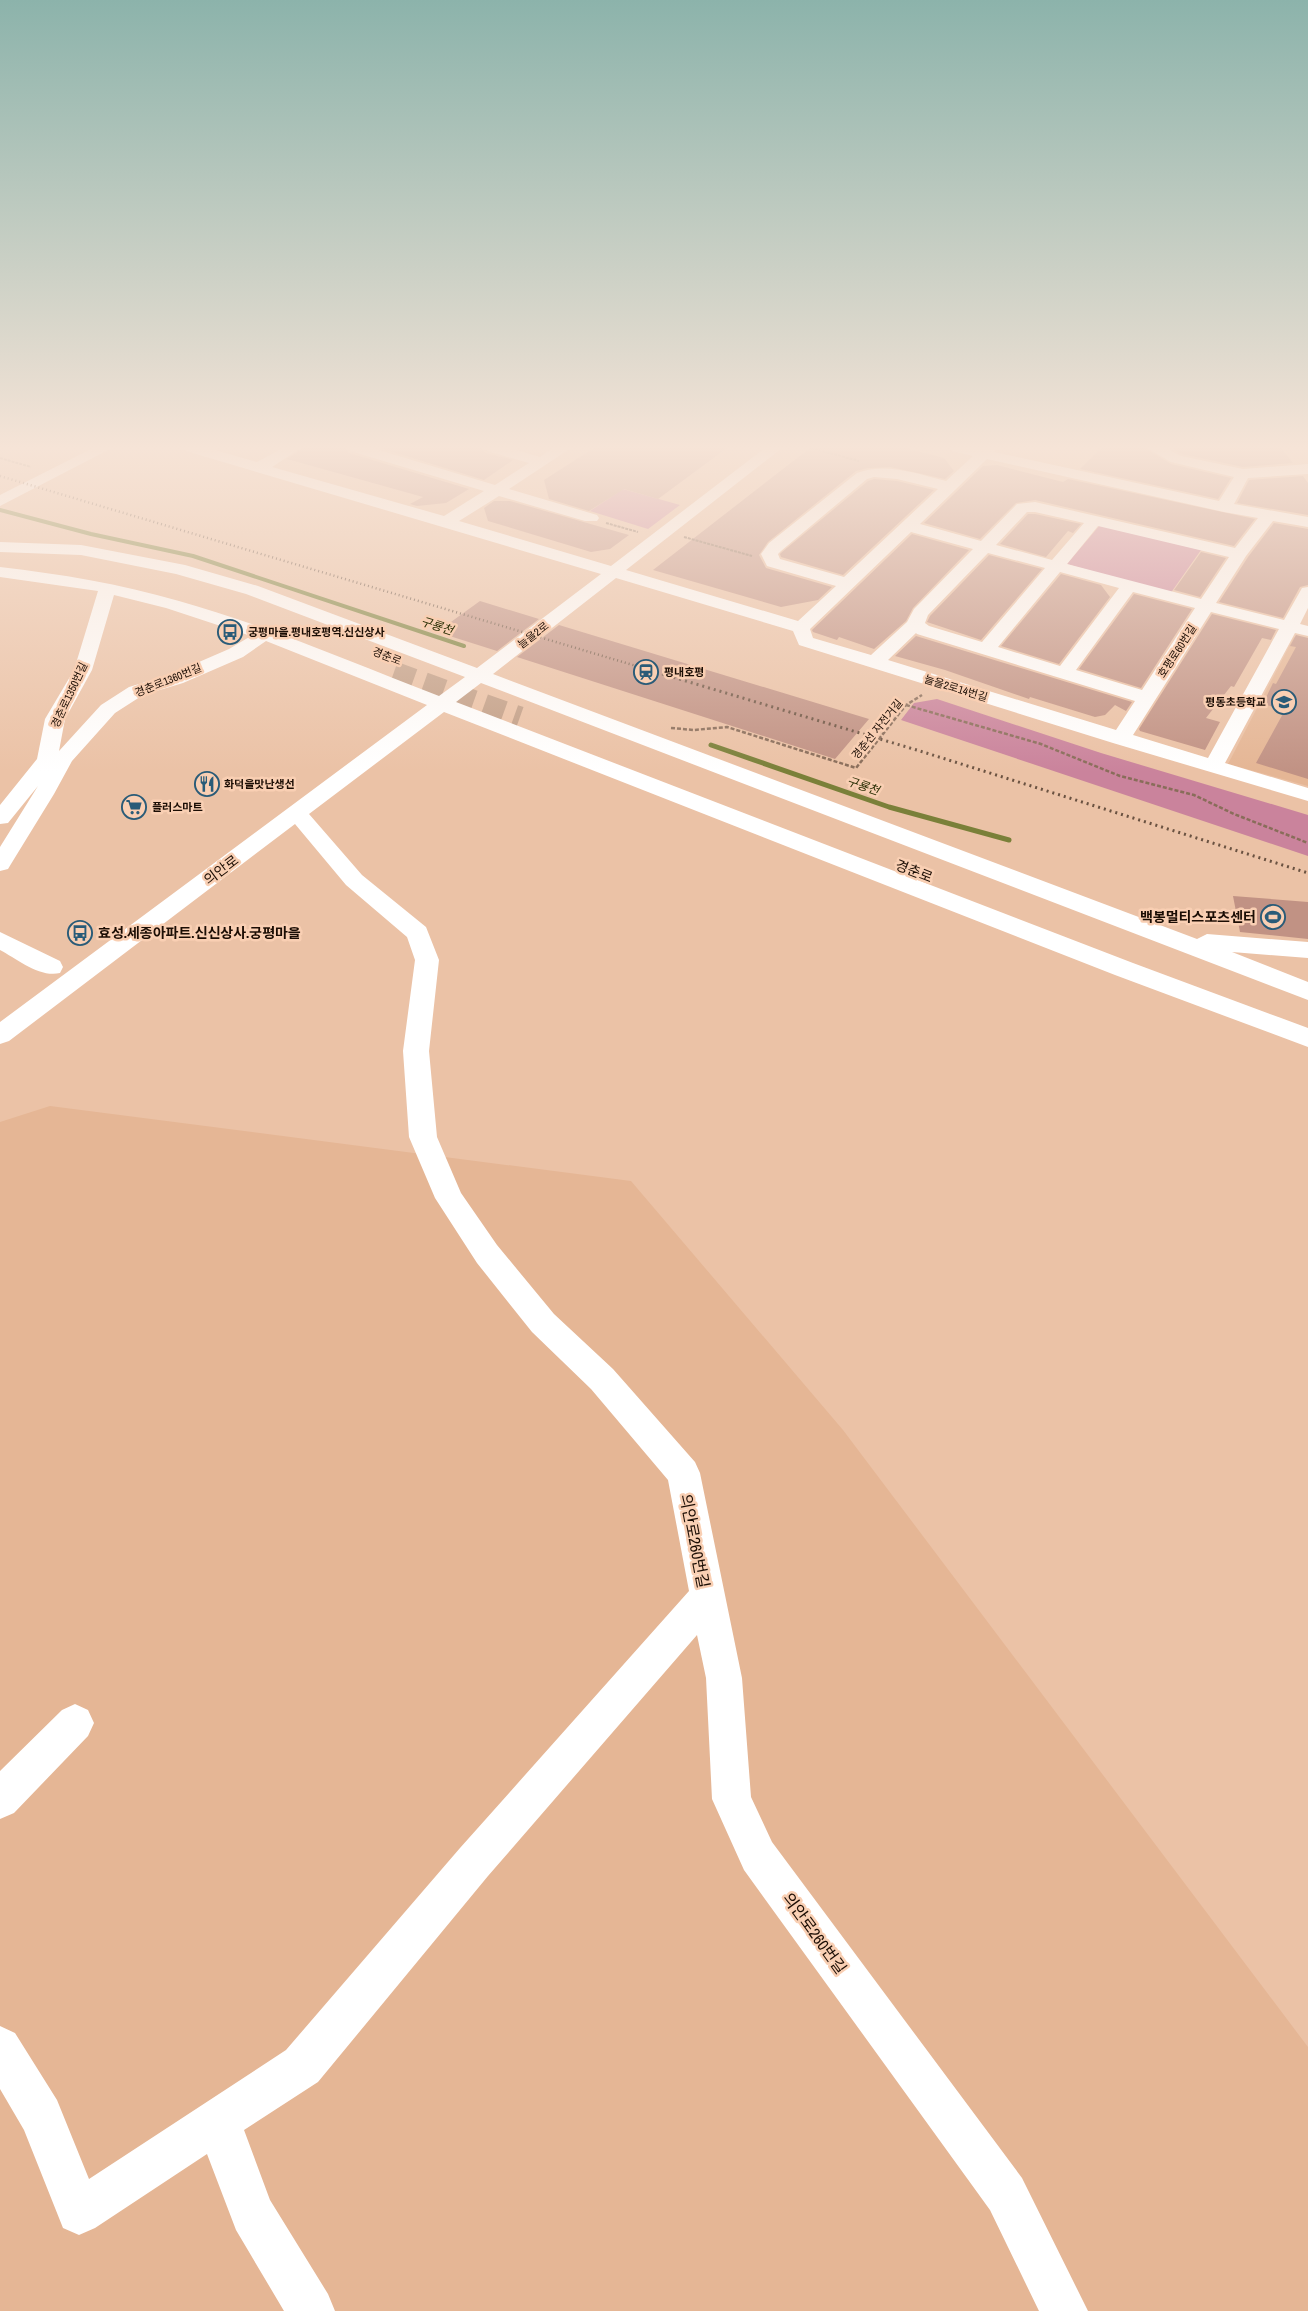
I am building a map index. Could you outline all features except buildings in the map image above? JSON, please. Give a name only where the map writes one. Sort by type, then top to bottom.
[{"type":"street","points":[[111,556],[179,569],[252,590],[1308,991]]},
{"type":"street","points":[[557,556],[801,628],[878,556]]},
{"type":"street","name":"늘을2로","points":[[441,703],[635,556]]},
{"type":"street","points":[[770,556],[773,562],[849,584]]},
{"type":"street","points":[[874,663],[915,624],[920,613],[974,556]]},
{"type":"street","points":[[1020,556],[1129,586],[1308,631]]},
{"type":"street","points":[[986,649],[1022,608],[1063,556]]},
{"type":"street","name":"호평로60번길","points":[[1120,739],[1239,556]]},
{"type":"street","name":"경춘로","points":[[0,560],[50,562],[65,569],[183,592],[410,670]]},
{"type":"street","points":[[0,572],[44,577],[142,596],[264,635],[441,703],[516,715],[1124,969],[1308,1038]]},
{"type":"street","points":[[1064,673],[1129,586]]},
{"type":"street","name":"경춘로1350번길","points":[[0,818],[55,760],[55,720],[83,670],[100,609],[108,588]]},
{"type":"street","points":[[1213,767],[1308,592]]},
{"type":"street","points":[[100,609],[113,603],[142,596]]},
{"type":"street","points":[[915,624],[924,630],[1147,698]]},
{"type":"street","name":"늘을2로14번길","points":[[801,628],[804,642],[1308,796]]},
{"type":"street","name":"경춘로1360번길","points":[[0,864],[44,794],[55,760],[108,709],[136,691],[176,679],[236,653],[264,635]]},
{"type":"street","points":[[375,678],[397,681],[410,670],[423,666],[418,658],[401,646]]},
{"type":"street","points":[[516,715],[508,702],[520,699],[556,705]]},
{"type":"street","name":"의안로","points":[[0,1035],[441,703]]},
{"type":"street","name":"경춘로","points":[[516,715],[1308,1002]]},
{"type":"street","name":"경춘로","points":[[516,715],[1308,1024]]},
{"type":"street","name":"의안로260번길","points":[[297,813],[354,880],[418,933],[426,960],[416,1051],[423,1137],[449,1198],[487,1254],[543,1323],[602,1379],[682,1473],[706,1598],[724,1678],[732,1799],[758,1856],[1006,2194],[1064,2311]]},
{"type":"street","points":[[0,940],[51,967]]},
{"type":"street","points":[[1176,940],[1308,950]]},
{"type":"street","points":[[0,2048],[41,2116],[79,2212],[302,2066],[468,1869],[706,1598]]},
{"type":"street","points":[[0,1799],[75,1722]]},
{"type":"street","points":[[218,2121],[252,2214],[306,2309]]},
{"type":"path","points":[[748,556],[773,562]]},
{"type":"path","name":"경춘선 자전거길","points":[[668,728],[694,730],[727,727],[856,768],[906,705],[924,695]]},
{"type":"path","points":[[906,705],[1041,744],[1120,776],[1194,795],[1234,814],[1308,843]]},
{"type":"shaded area","points":[[1074,556],[1197,556],[1170,594],[1067,564]]},
{"type":"shaded area","name":"평동초등학교","points":[[1294,637],[1308,641],[1308,786],[1228,764]]},
{"type":"shaded area","points":[[937,699],[1101,753],[1308,815],[1308,856],[901,720],[914,703]]},
{"type":"shaded area","points":[[50,1106],[631,1181],[843,1430],[1308,2047],[1308,2311],[0,2311],[0,1122]]},
{"type":"waterway","name":"구룡천","points":[[192,556],[464,646]]},
{"type":"waterway","name":"구룡천","points":[[711,745],[889,807],[1009,840]]},
{"type":"tunnel","points":[[394,672],[520,717]]},
{"type":"railway","points":[[267,556],[643,668]]},
{"type":"railway","points":[[639,667],[920,751],[1308,873]]},
{"type":"place","name":"궁평마을.평내호평역.신신상사","points":[[230,632]]},
{"type":"place","name":"평내호평","points":[[646,672]]},
{"type":"place","name":"평동초등학교","points":[[1284,702]]},
{"type":"place","name":"화덕을맛난생선","points":[[207,784]]},
{"type":"place","name":"플러스마트","points":[[134,807]]},
{"type":"place","name":"백봉멀티스포츠센터","points":[[1273,917]]},
{"type":"place","name":"효성.세종아파트.신신상사.궁평마을","points":[[80,933]]}]
